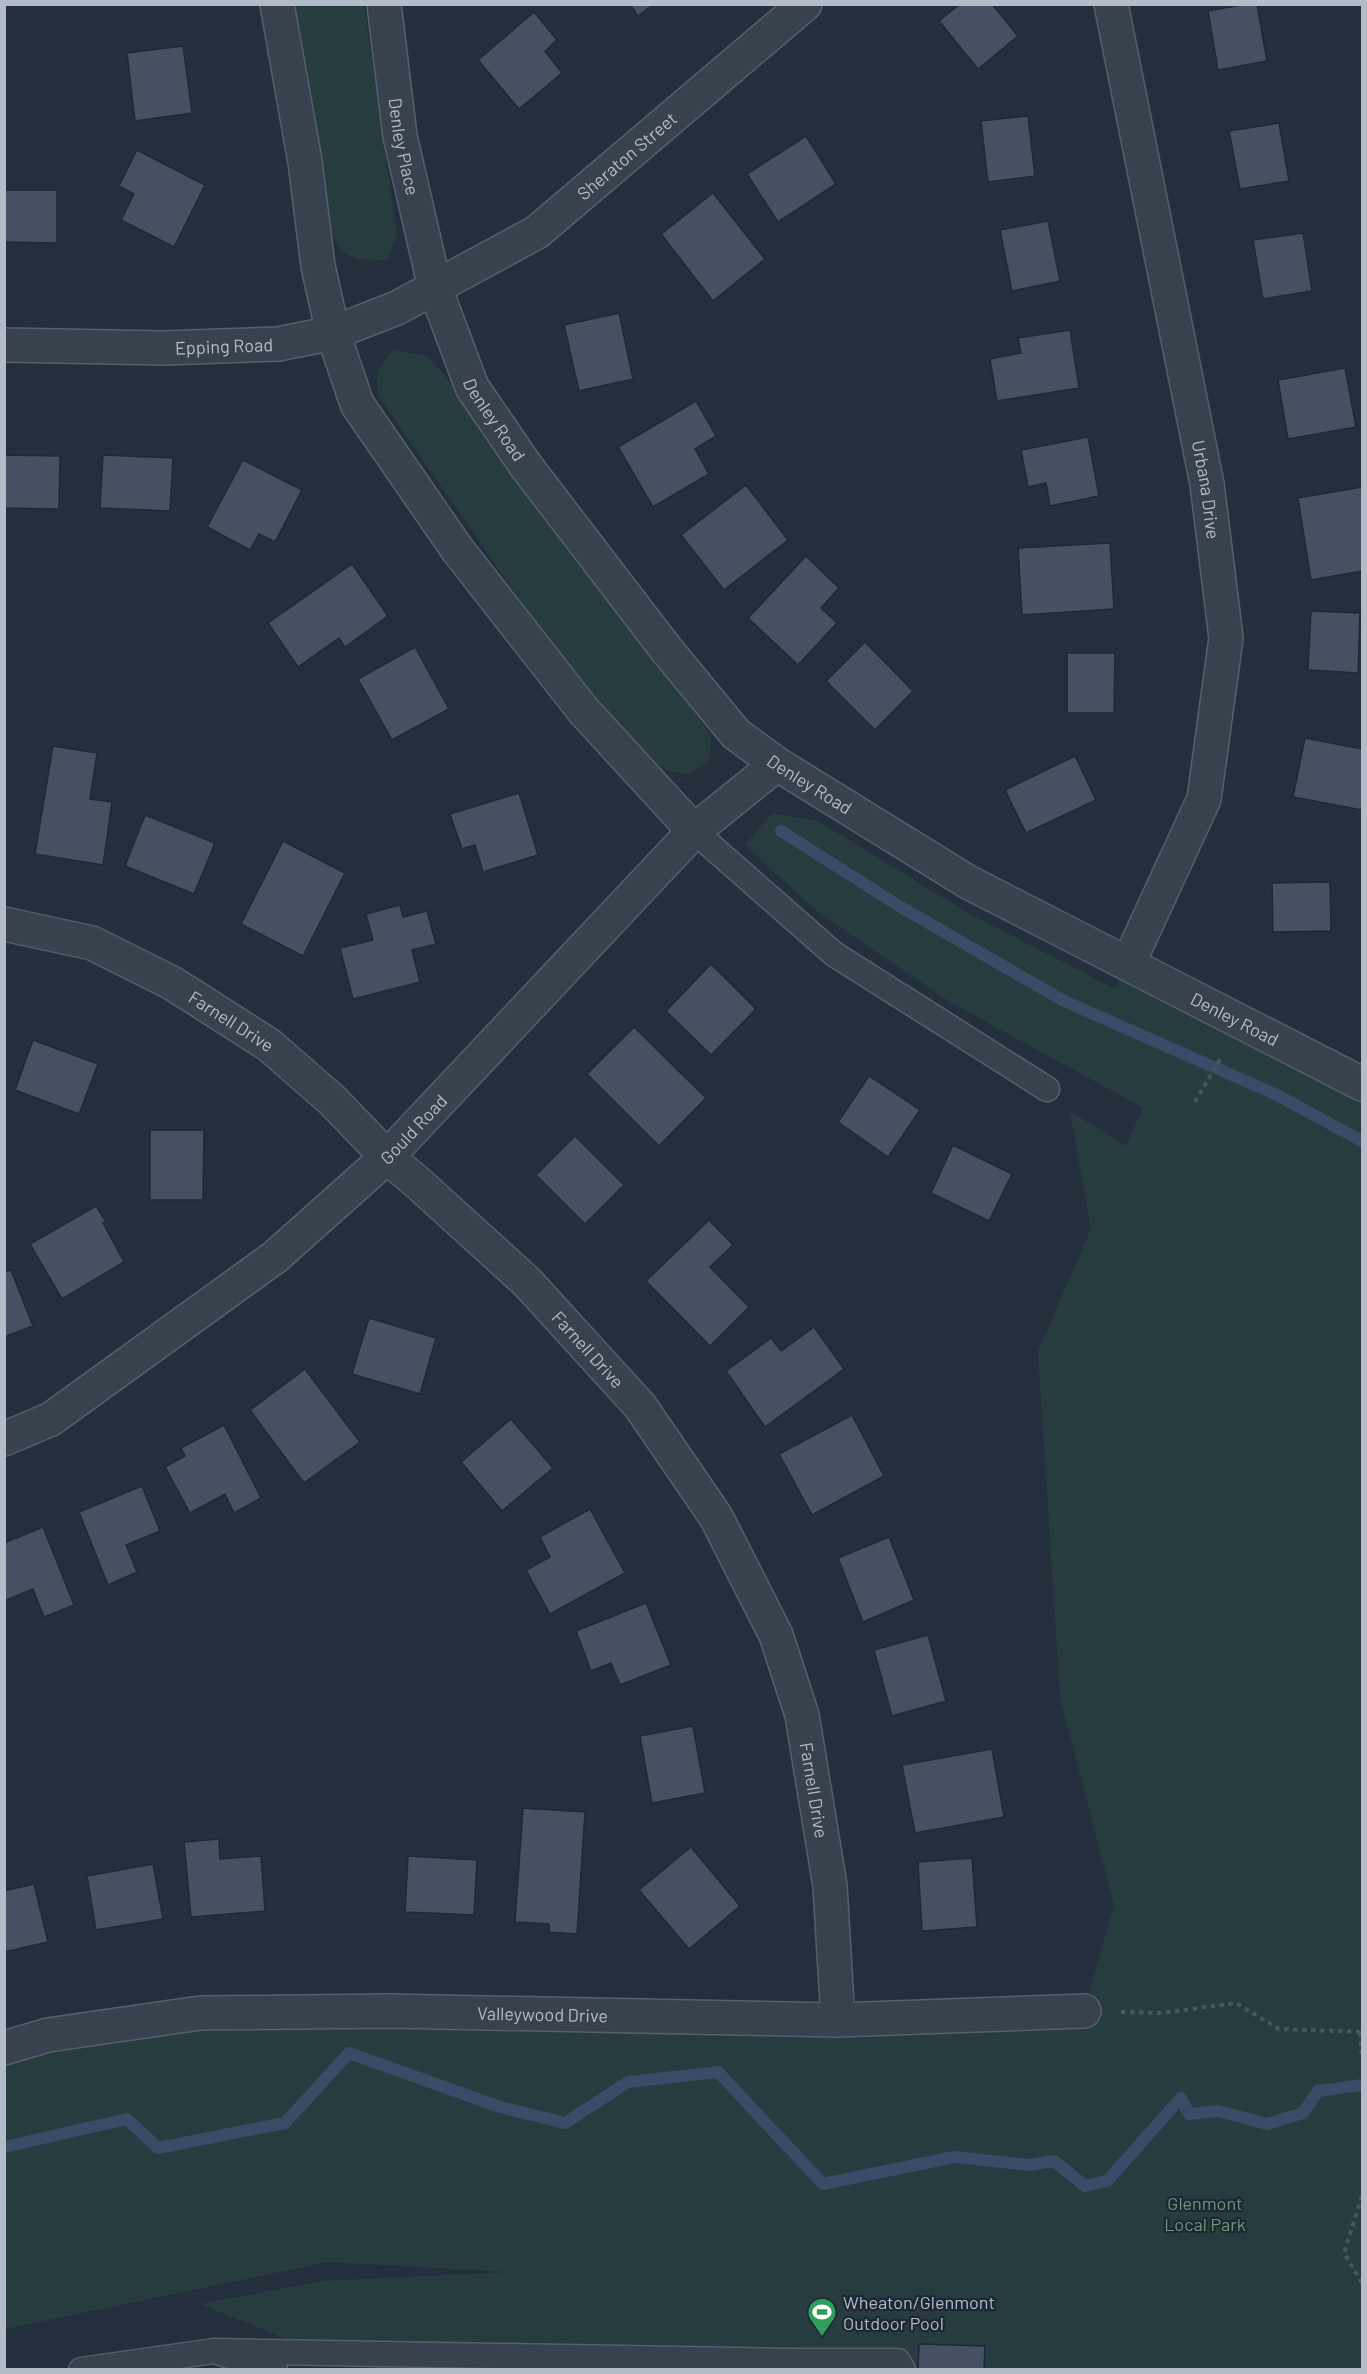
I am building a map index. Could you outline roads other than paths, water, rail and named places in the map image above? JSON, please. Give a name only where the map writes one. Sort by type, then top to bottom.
[{"type":"street","points":[[277,4],[305,162],[318,266],[333,333],[357,404],[457,549],[583,710],[694,831]]},
{"type":"street","name":"Denley Place","points":[[384,4],[399,136],[435,288]]},
{"type":"street","name":"Sheraton Street","points":[[435,288],[537,232],[806,4]]},
{"type":"street","name":"Urbana Drive","points":[[1111,4],[1207,484],[1226,638],[1204,800],[1128,964]]},
{"type":"street","name":"Epping Road","points":[[4,345],[165,348],[278,344],[333,333],[397,308],[435,288]]},
{"type":"street","name":"Denley Road","points":[[435,288],[472,387],[526,466],[666,649],[736,734],[777,764],[968,882],[1362,1083]]},
{"type":"street","name":"Gould Road","points":[[4,1439],[51,1419],[275,1257],[387,1157],[694,831],[777,764]]},
{"type":"street","name":"Farnell Drive","points":[[4,924],[92,943],[172,983],[269,1045],[332,1100],[387,1157],[527,1282],[640,1406],[716,1517],[776,1635],[802,1715],[830,1886],[838,2020]]},
{"type":"street","name":"Valleywood Drive","points":[[4,2048],[48,2035],[200,2013],[390,2011],[838,2020],[1084,2011]]},
{"type":"lane","points":[[694,831],[834,954],[1047,1089]]},
{"type":"lane","points":[[214,2351],[275,2370]]},
{"type":"lane","points":[[81,2370],[214,2351],[791,2365],[898,2361],[903,2370]]},
{"type":"waterway","points":[[781,831],[899,906],[1064,1001],[1277,1095],[1362,1141]]},
{"type":"waterway","points":[[4,2147],[127,2119],[158,2148],[285,2123],[349,2053],[500,2107],[565,2123],[628,2082],[718,2072],[823,2184],[954,2157],[1029,2165],[1054,2161],[1085,2186],[1107,2181],[1181,2098],[1189,2114],[1218,2111],[1267,2124],[1303,2113],[1318,2091],[1362,2085]]},
{"type":"place","name":"Wheaton/Glenmont Outdoor Pool","points":[[822,2338]]},
{"type":"park label","name":"Glenmont Local Park","points":[[1205,2213]]}]
